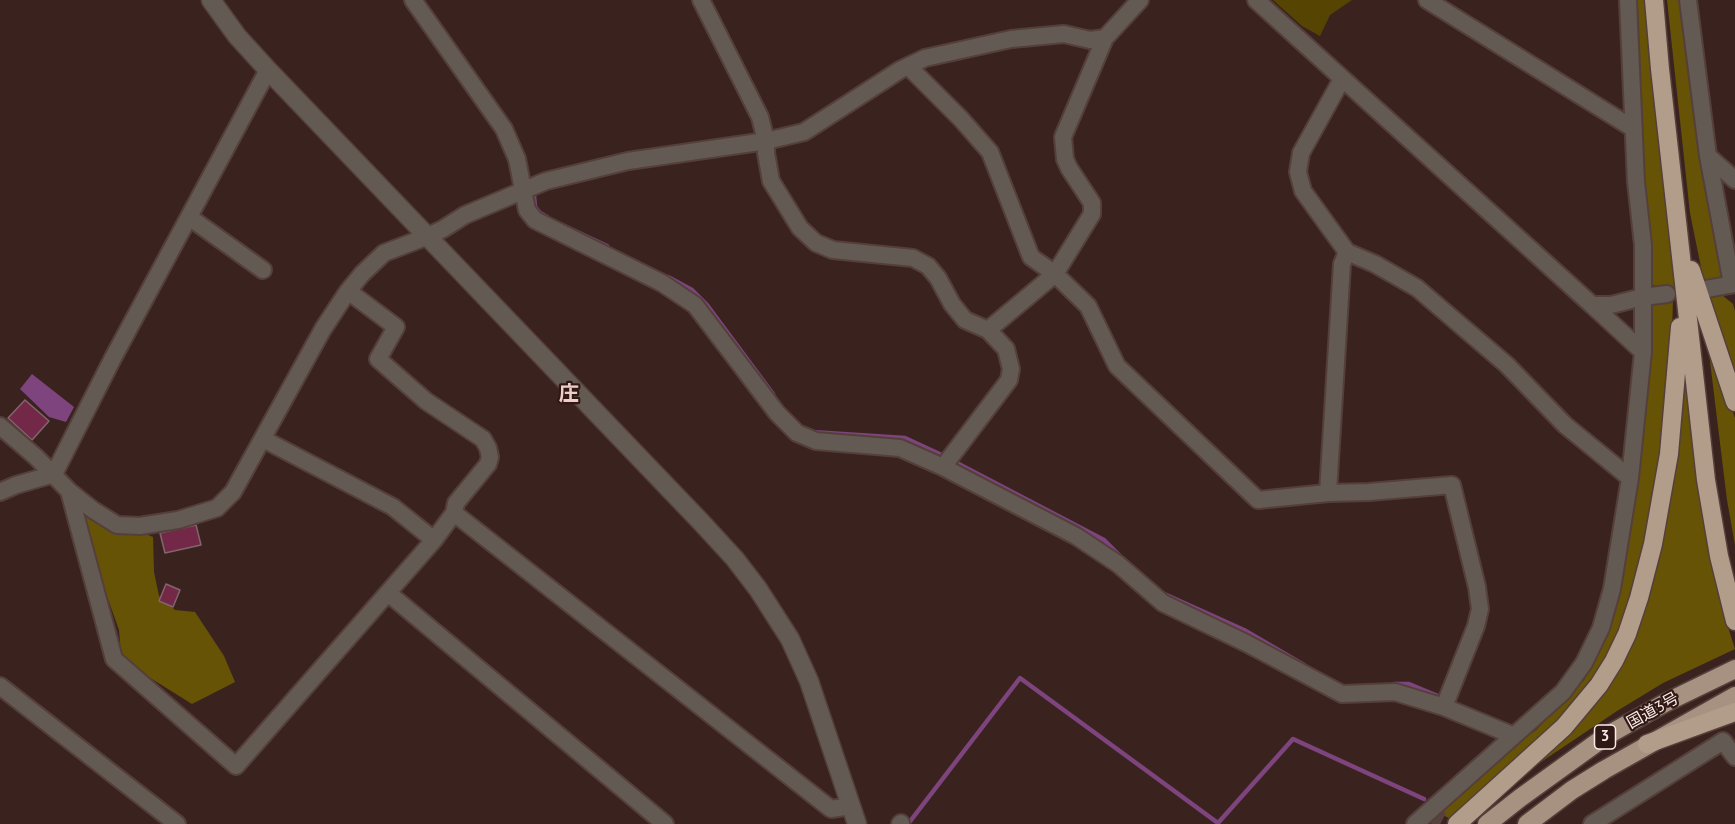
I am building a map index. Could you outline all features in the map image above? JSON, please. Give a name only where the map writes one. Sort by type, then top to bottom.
[{"type":"highway","points":[[1654,0],[1687,275],[1735,572]]},
{"type":"highway","points":[[1662,0],[1706,480],[1719,556],[1735,621]]},
{"type":"highway","points":[[1687,275],[1735,402]]},
{"type":"highway","points":[[1458,824],[1570,720],[1599,685],[1614,661],[1627,633],[1653,544],[1669,454],[1687,275]]},
{"type":"highway","name":"国道3号","points":[[1487,824],[1606,736],[1665,703],[1735,669]]},
{"type":"highway","name":"国道3号","points":[[1647,744],[1735,696]]},
{"type":"highway","points":[[1647,744],[1735,712]]},
{"type":"highway","name":"3","points":[[1527,824],[1572,790],[1647,744]]},
{"type":"street","points":[[212,0],[237,36],[268,70],[701,522],[758,588],[790,639],[809,681],[857,824]]},
{"type":"street","points":[[413,0],[504,129],[517,159],[527,210],[535,220],[662,284],[695,305],[777,413],[797,433],[816,441],[900,448],[943,467],[1076,536],[1118,564],[1163,603],[1246,643],[1342,694],[1395,692],[1444,707],[1512,735]]},
{"type":"street","points":[[701,0],[760,117],[766,141],[771,181],[800,228],[816,243],[833,250],[913,258],[928,266],[965,320],[988,330],[1006,349],[1011,369],[1009,381],[943,467]]},
{"type":"street","points":[[988,330],[1055,274],[1092,214],[1092,203],[1065,159],[1063,137],[1105,38],[1140,0]]},
{"type":"street","points":[[1256,0],[1643,352]]},
{"type":"street","points":[[1428,0],[1634,129]]},
{"type":"street","points":[[1415,824],[1512,735],[1539,715],[1563,692],[1584,663],[1601,628],[1612,589],[1630,478],[1643,352],[1643,245],[1635,182],[1628,0]]},
{"type":"street","points":[[1688,0],[1708,156],[1733,284],[1706,289]]},
{"type":"street","points":[[0,426],[54,474],[69,491],[117,525],[140,526],[178,520],[218,508],[233,492],[323,329],[348,291],[384,253],[426,237],[465,215],[546,181],[627,161],[766,141],[804,132],[908,66],[925,58],[1011,39],[1064,34],[1090,40],[1105,38]]},
{"type":"street","points":[[908,66],[962,119],[990,152],[1030,257],[1055,274],[1088,306],[1117,366],[1258,500],[1452,485],[1477,587],[1480,609],[1476,626],[1444,707]]},
{"type":"street","points":[[0,492],[54,474],[268,70]]},
{"type":"street","points":[[1342,79],[1301,153],[1298,172],[1303,191],[1347,252],[1375,264],[1417,288],[1507,365],[1565,424],[1630,478]]},
{"type":"street","points":[[1708,156],[1735,180]]},
{"type":"street","points":[[189,217],[263,270]]},
{"type":"street","points":[[1328,493],[1342,264],[1347,252]]},
{"type":"street","points":[[69,491],[114,658],[236,765],[434,540],[454,513],[456,503],[488,464],[490,457],[489,448],[483,440],[426,401],[378,359],[396,327],[348,291]]},
{"type":"street","points":[[1592,305],[1611,305],[1667,294]]},
{"type":"street","points":[[263,439],[393,507],[434,540]]},
{"type":"street","points":[[454,513],[831,809],[851,806]]},
{"type":"street","points":[[388,593],[665,824]]},
{"type":"street","points":[[0,686],[177,824]]},
{"type":"street","points":[[1592,824],[1723,741],[1735,757]]},
{"type":"shaded area","points":[[1273,0],[1352,0],[1330,15],[1320,36],[1302,26]]},
{"type":"shaded area","points":[[1634,0],[1649,0],[1671,215],[1674,287],[1658,288],[1651,283]]},
{"type":"shaded area","points":[[1667,0],[1683,0],[1725,275],[1719,280],[1706,282],[1703,277],[1690,213]]},
{"type":"shaded area","points":[[1722,295],[1733,304],[1735,311],[1735,383],[1710,302],[1710,297]]},
{"type":"shaded area","points":[[1673,301],[1670,387],[1649,530],[1623,624],[1603,666],[1553,728],[1449,818],[1440,814],[1446,801],[1488,765],[1536,730],[1584,680],[1603,644],[1617,606],[1636,493],[1645,410],[1651,305]]},
{"type":"shaded area","points":[[1709,353],[1711,353],[1735,418],[1735,545],[1727,500]]},
{"type":"shaded area","points":[[1685,365],[1727,624],[1735,649],[1663,683],[1535,766],[1621,659]]},
{"type":"shaded area","points":[[32,374],[74,407],[66,422],[49,417],[20,389]]},
{"type":"shaded area","points":[[83,509],[153,537],[154,572],[159,596],[175,610],[195,612],[224,656],[235,682],[192,704],[144,674],[121,653],[119,630],[78,514]]},
{"type":"building","points":[[25,400],[49,421],[32,440],[8,418]]},
{"type":"building","points":[[196,525],[201,545],[165,553],[160,533]]},
{"type":"building","points":[[166,584],[180,590],[173,607],[159,601]]},
{"type":"waterway","points":[[534,196],[535,207],[547,217]]},
{"type":"waterway","points":[[560,224],[607,246]]},
{"type":"waterway","points":[[668,277],[692,290],[707,305],[773,394]]},
{"type":"waterway","points":[[812,432],[905,438],[946,457]]},
{"type":"waterway","points":[[953,461],[1104,540],[1120,556]]},
{"type":"waterway","points":[[1162,593],[1244,630],[1304,665]]},
{"type":"waterway","points":[[908,824],[1020,678],[1218,823],[1293,739],[1424,799]]},
{"type":"waterway","points":[[1394,684],[1409,684],[1445,699]]},
{"type":"tunnel","points":[[1428,813],[1450,824]]},
{"type":"district","name":"庄","points":[[569,394]]}]
